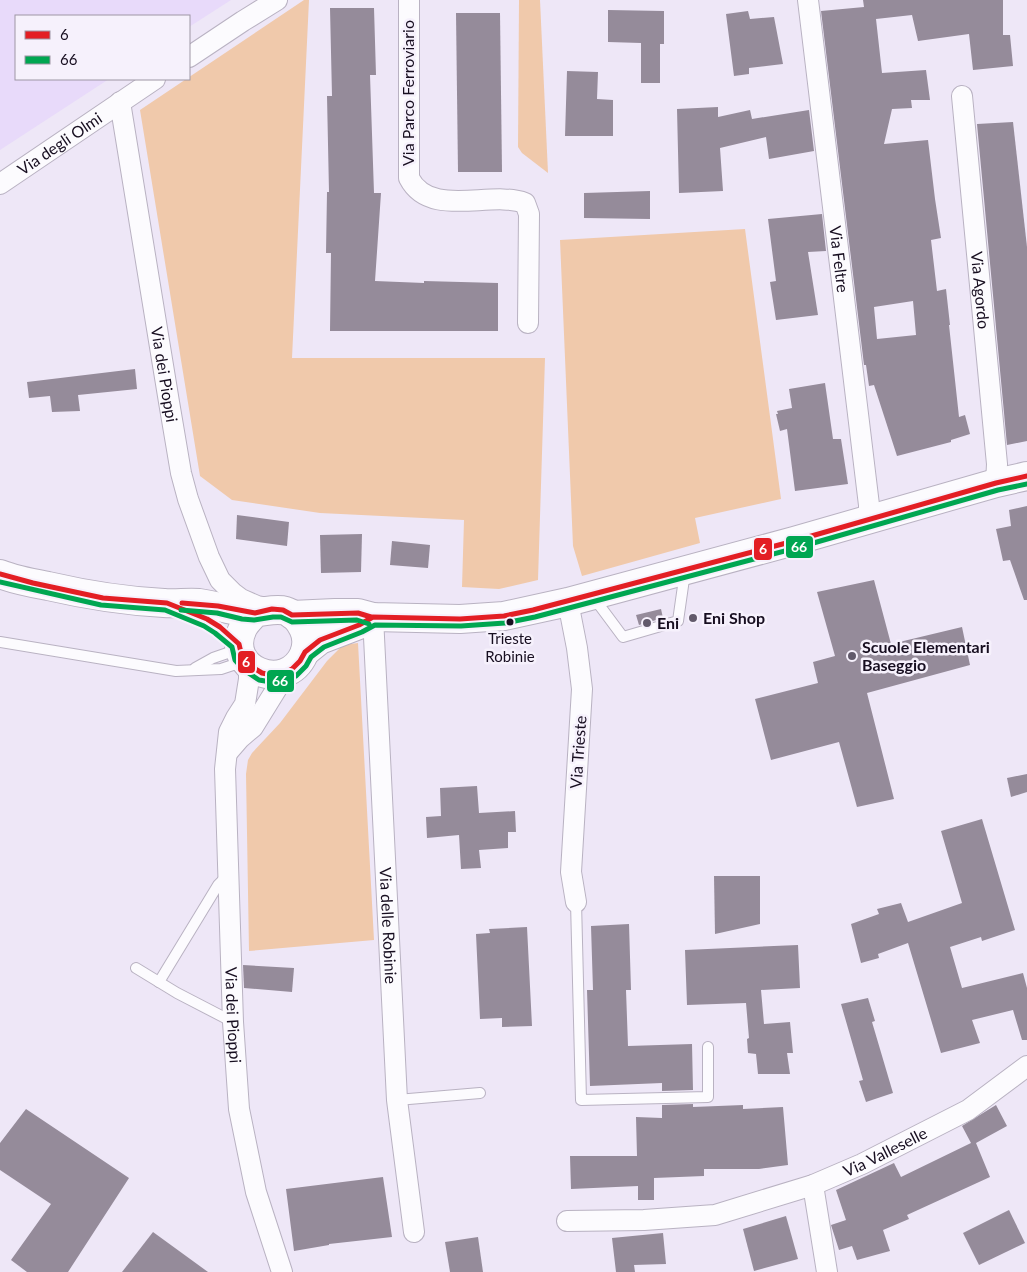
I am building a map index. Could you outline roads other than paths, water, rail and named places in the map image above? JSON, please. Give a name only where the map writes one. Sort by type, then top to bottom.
[{"type":"street","points":[[190,55],[277,0]]},
{"type":"street","name":"Via Parco Ferroviario","points":[[408,0],[409,178],[416,190],[433,199],[444,201],[508,199],[526,203],[529,214],[528,323]]},
{"type":"street","name":"Via Feltre","points":[[808,0],[869,505],[868,520]]},
{"type":"street","points":[[120,102],[154,80]]},
{"type":"street","name":"Via Agordo","points":[[962,96],[997,464],[996,483]]},
{"type":"street","name":"Via degli Olmi","points":[[0,184],[120,102]]},
{"type":"street","name":"Via dei Pioppi","points":[[120,102],[172,420],[188,499],[209,557],[220,580],[241,599],[273,612]]},
{"type":"street","points":[[0,574],[103,598],[183,606],[273,612],[358,613],[372,617],[460,619],[504,616],[686,570],[1027,476]]},
{"type":"street","name":"Via Trieste","points":[[576,902],[571,872],[582,689],[578,648],[580,598]]},
{"type":"street","points":[[183,606],[215,623],[243,655],[262,673],[272,675],[296,662],[320,640],[359,625],[372,617]]},
{"type":"street","points":[[227,753],[253,727],[296,662],[306,642],[305,632],[300,622],[273,612],[243,627],[243,655]]},
{"type":"street","name":"Via delle Robinie","points":[[372,617],[397,1100],[414,1232]]},
{"type":"street","name":"Via dei Pioppi","points":[[243,655],[249,679],[245,704],[229,732],[225,769],[232,1022],[239,1108],[256,1192],[282,1272]]},
{"type":"street","name":"Via Valleselle","points":[[567,1221],[644,1220],[715,1215],[813,1186],[862,1164],[968,1110],[1027,1066]]},
{"type":"street","points":[[813,1186],[827,1272]]},
{"type":"lane","points":[[580,598],[623,637],[678,622],[686,570]]},
{"type":"lane","points":[[0,642],[161,669],[192,670],[213,658],[243,655]]},
{"type":"lane","points":[[159,982],[218,884],[228,874]]},
{"type":"lane","points":[[576,902],[581,1100],[708,1097],[708,1047]]},
{"type":"lane","points":[[136,968],[232,1022]]},
{"type":"lane","points":[[397,1100],[480,1093]]},
{"type":"place","name":"Eni Shop","points":[[693,618]]},
{"type":"place","name":"Trieste Robinie","points":[[510,622]]},
{"type":"place","name":"Eni","points":[[647,623]]},
{"type":"place","name":"Scuole Elementari Baseggio","points":[[852,656]]}]
